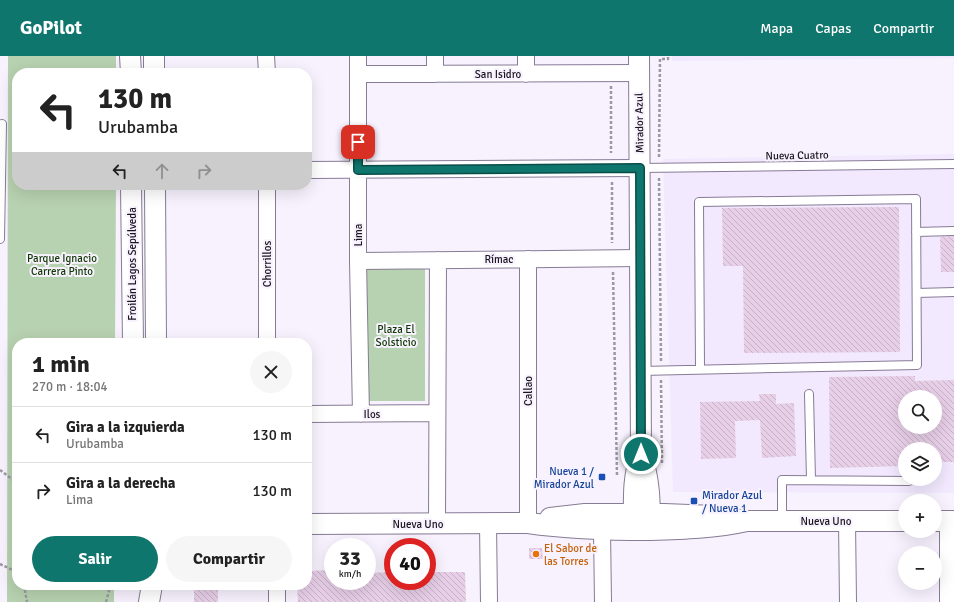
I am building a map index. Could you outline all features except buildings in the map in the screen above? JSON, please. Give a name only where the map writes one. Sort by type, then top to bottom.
[{"type":"street","points":[[130,56],[130,68]]},
{"type":"street","points":[[154,56],[154,68]]},
{"type":"street","points":[[266,56],[267,68]]},
{"type":"street","name":"Lima","points":[[358,56],[358,261],[361,414]]},
{"type":"street","points":[[435,56],[435,74]]},
{"type":"street","points":[[526,56],[526,74]]},
{"type":"street","name":"San Isidro","points":[[358,74],[611,74],[639,65]]},
{"type":"street","name":"Mirador Azul","points":[[639,65],[649,168],[640,258],[641,454],[634,485],[642,522]]},
{"type":"street","points":[[312,170],[612,167],[649,168]]},
{"type":"street","name":"Froilán Lagos Sepúlveda","points":[[131,190],[132,338]]},
{"type":"street","name":"Froilán Lagos Sepúlveda","points":[[155,190],[156,338]]},
{"type":"street","name":"Chorrillos","points":[[267,190],[267,338]]},
{"type":"street","name":"Rímac","points":[[358,261],[640,258]]},
{"type":"street","name":"Callao","points":[[528,259],[528,523]]},
{"type":"street","points":[[437,524],[438,260]]},
{"type":"street","points":[[132,338],[156,338]]},
{"type":"street","name":"Ilos","points":[[312,414],[437,413]]},
{"type":"street","name":"Nueva Uno","points":[[528,523],[569,515],[703,528],[747,521],[898,521]]},
{"type":"street","points":[[847,521],[848,602]]},
{"type":"street","points":[[946,521],[948,602]]},
{"type":"street","name":"Nueva Uno","points":[[312,524],[528,523],[562,528],[602,530],[642,522]]},
{"type":"street","points":[[488,523],[489,602]]},
{"type":"street","points":[[602,530],[603,602]]},
{"type":"street","points":[[277,590],[277,602]]},
{"type":"lane","points":[[0,239],[2,124]]},
{"type":"lane","name":"Nueva Cuatro","points":[[649,168],[954,164]]},
{"type":"lane","points":[[641,371],[917,365],[916,199],[699,202],[700,369]]},
{"type":"lane","points":[[916,232],[954,231]]},
{"type":"lane","points":[[916,293],[954,292]]},
{"type":"lane","points":[[809,394],[811,480]]},
{"type":"lane","points":[[782,521],[782,480],[898,481]]},
{"type":"path","points":[[662,464],[661,370],[649,168],[660,59],[668,59],[668,56]]},
{"type":"path","points":[[611,74],[612,258],[617,482]]},
{"type":"path","points":[[0,470],[12,479]]},
{"type":"path","points":[[0,564],[12,570]]},
{"type":"path","points":[[25,590],[27,602]]},
{"type":"path","points":[[106,602],[109,590]]},
{"type":"shaded area","points":[[672,56],[954,56],[954,58],[672,61]]},
{"type":"shaded area","points":[[954,154],[954,493],[673,492],[663,159]]},
{"type":"green space","name":"Parque Ignacio Carrera Pinto","points":[[8,56],[116,56],[116,68],[12,68],[12,190],[116,190],[115,338],[12,338],[12,590],[114,590],[114,602],[7,602]]},
{"type":"green space","name":"Plaza El Solsticio","points":[[367,269],[425,269],[425,401],[367,401]]},
{"type":"place","name":"Nueva 1 / Mirador Azul","points":[[602,477]]},
{"type":"place","name":"Mirador Azul / Nueva 1","points":[[694,501]]},
{"type":"place","name":"El Sabor de las Torres","points":[[536,554]]},
{"type":"route","points":[[358,142],[358,170],[640,168],[641,454]]}]
